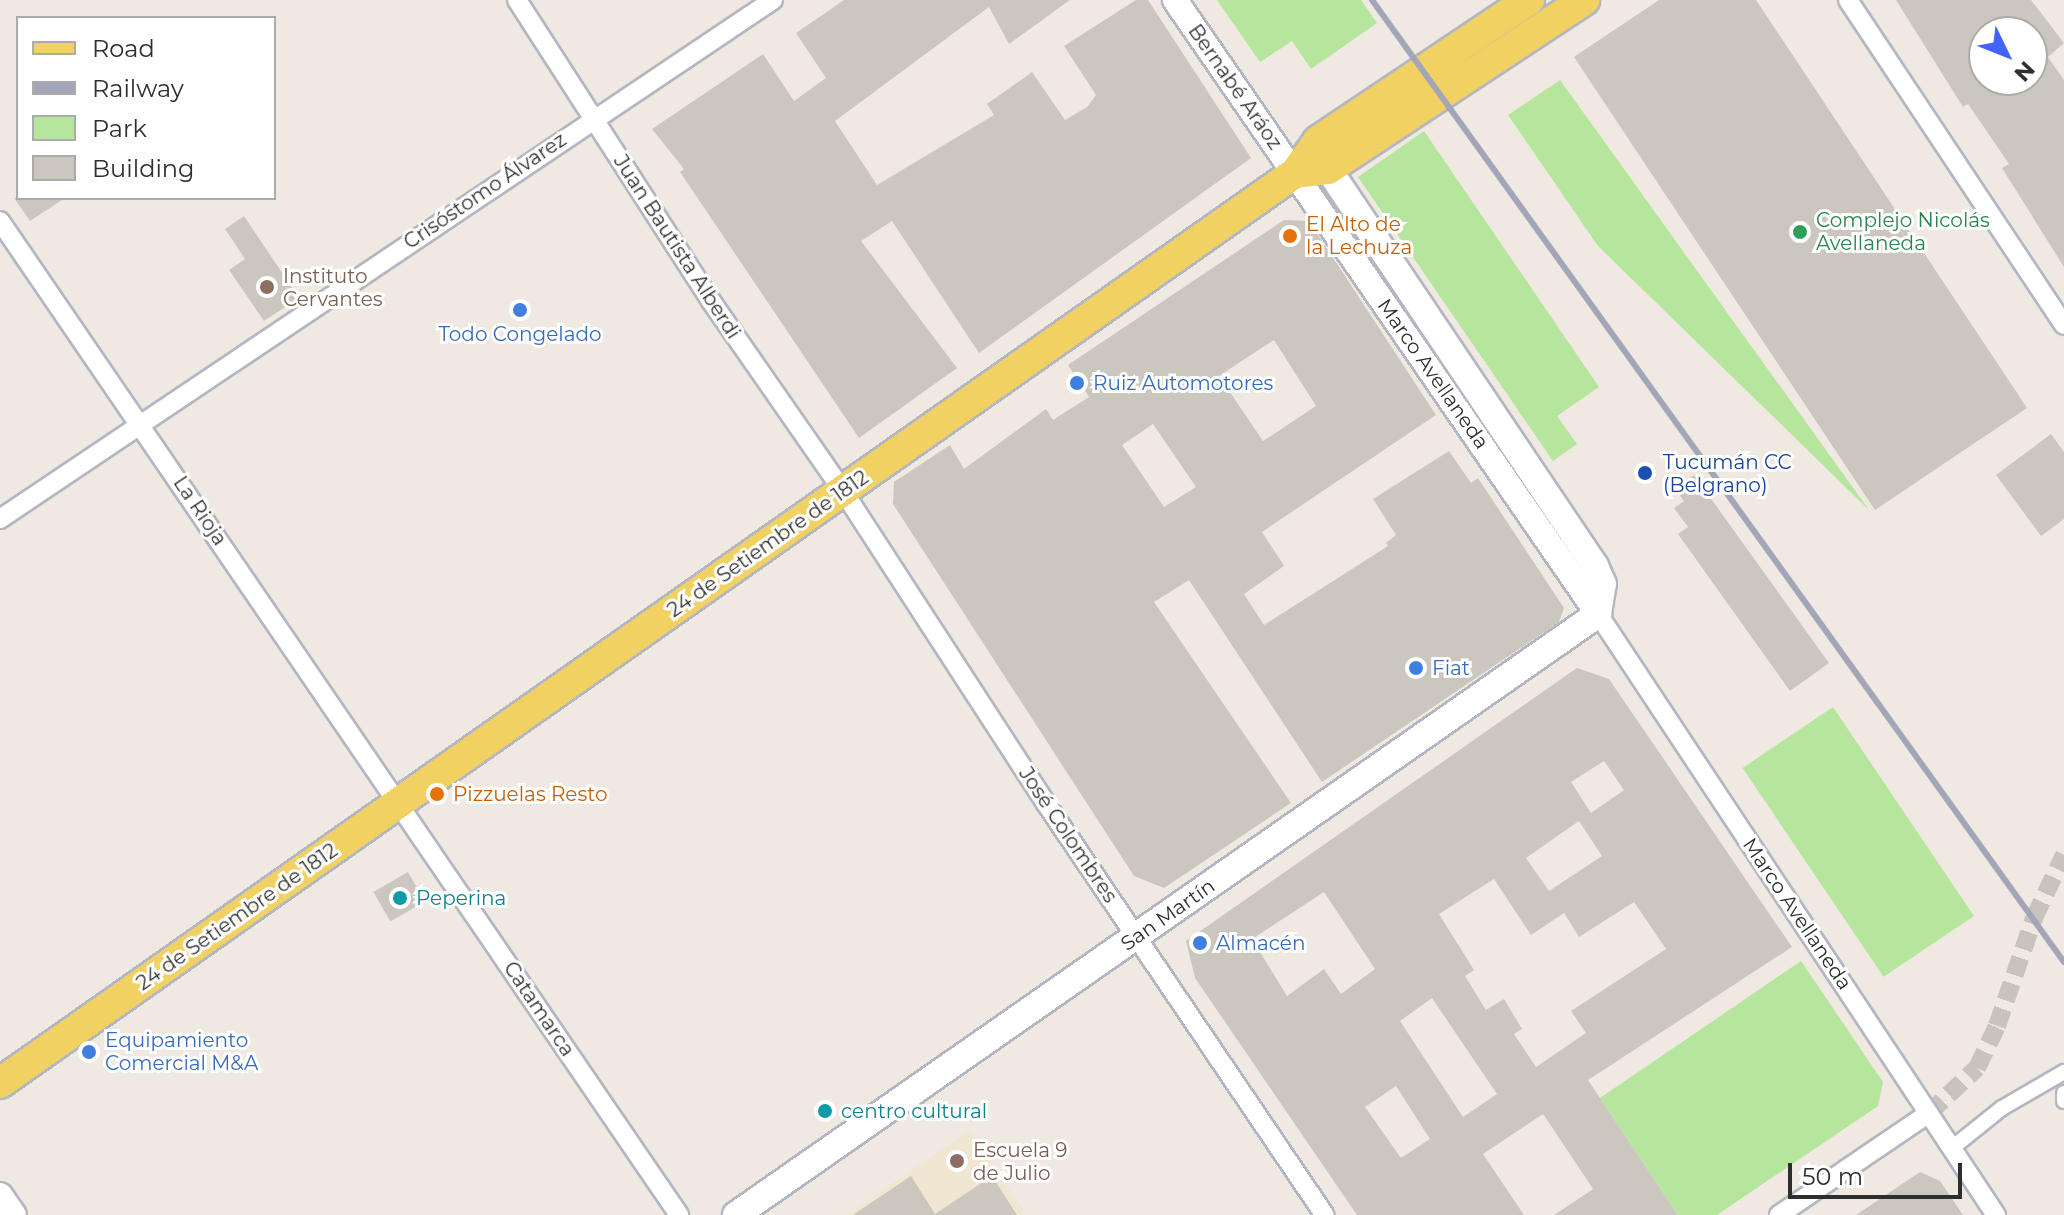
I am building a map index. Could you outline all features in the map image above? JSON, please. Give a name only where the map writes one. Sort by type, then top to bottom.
[{"type":"main road","name":"24 de Setiembre de 1812","points":[[0,1083],[1295,173],[1318,141],[1529,0]]},
{"type":"main road","points":[[1295,173],[1328,169],[1584,0]]},
{"type":"main road","name":"Marco Avellaneda","points":[[1328,169],[1595,566],[1603,584],[1598,614]]},
{"type":"main road","name":"San Martín","points":[[736,1215],[1598,614]]},
{"type":"street","name":"Juan Bautista Alberdi","points":[[517,0],[711,301],[843,491]]},
{"type":"street","name":"Crisóstomo Álvarez","points":[[0,519],[773,0]]},
{"type":"street","name":"Bernabé Aráoz","points":[[1175,0],[1295,173]]},
{"type":"street","points":[[1848,0],[2064,325]]},
{"type":"street","name":"Marco Avellaneda","points":[[1295,173],[1598,614],[1996,1215]]},
{"type":"street","name":"La Rioja","points":[[0,221],[141,423],[398,804]]},
{"type":"street","name":"José Colombres","points":[[843,491],[1137,937],[1325,1215]]},
{"type":"street","name":"Catamarca","points":[[398,804],[679,1215]]},
{"type":"street","points":[[1952,1148],[2002,1108],[2064,1072]]},
{"type":"street","points":[[2064,1093],[2064,1101]]},
{"type":"street","points":[[1779,1215],[1929,1113]]},
{"type":"street","points":[[0,1195],[14,1215]]},
{"type":"shaded area","name":"Escuela 9 de Julio","points":[[968,1131],[1026,1213],[847,1215],[949,1145]]},
{"type":"green space","points":[[1217,0],[1361,0],[1377,23],[1311,69],[1292,41],[1260,62]]},
{"type":"green space","points":[[1560,80],[1869,510],[1598,246],[1508,115]]},
{"type":"green space","points":[[1424,131],[1599,387],[1557,416],[1577,444],[1553,461],[1358,177]]},
{"type":"green space","points":[[1833,707],[1974,916],[1884,977],[1743,768]]},
{"type":"green space","points":[[1801,961],[1883,1082],[1878,1106],[1717,1215],[1678,1215],[1600,1098]]},
{"type":"building","points":[[844,0],[1070,0],[1009,44],[989,7],[835,121],[877,185],[994,115],[987,104],[1032,72],[1065,120],[1087,107],[1096,95],[1064,46],[1136,0],[1148,0],[1251,158],[979,353],[892,221],[861,241],[957,368],[859,438],[680,172],[684,169],[652,129],[763,54],[794,101],[826,78],[796,33]]},
{"type":"building","name":"Complejo Nicolás Avellaneda","points":[[1659,0],[1756,0],[2027,408],[1875,510],[1574,57]]},
{"type":"building","points":[[1896,0],[2031,0],[2043,16],[1968,16],[1968,96],[2048,96],[2048,57],[2064,80],[2064,267],[2002,168],[2009,164],[1968,104],[1963,107]]},
{"type":"building","points":[[2048,22],[2064,43],[2048,57]]},
{"type":"building","points":[[14,198],[62,200],[30,221]]},
{"type":"building","points":[[244,216],[299,298],[264,321],[229,270],[245,259],[225,229]]},
{"type":"building","points":[[1284,220],[1309,221],[1436,415],[1262,532],[1284,566],[1244,594],[1264,625],[1388,546],[1386,543],[1396,535],[1373,499],[1449,451],[1471,483],[1478,478],[1564,608],[1559,622],[1322,782],[1189,580],[1154,602],[1291,803],[1164,888],[1134,876],[893,504],[894,482],[950,445],[964,469],[1046,409],[1053,420],[1089,397],[1068,365]],"holes":[[[1274,340],[1316,406],[1263,441],[1219,376]],[[1153,424],[1196,487],[1164,507],[1122,445]]]},
{"type":"building","points":[[2051,434],[2064,452],[2064,519],[2041,536],[1996,475]]},
{"type":"building","points":[[1694,475],[1829,663],[1790,691],[1678,534],[1688,527],[1674,508],[1684,501],[1675,489]]},
{"type":"building","points":[[1577,668],[1609,679],[1792,947],[1588,1080],[1678,1215],[1554,1215],[1593,1189],[1543,1114],[1483,1154],[1524,1215],[1357,1215],[1195,978],[1186,941]],"holes":[[[1604,761],[1624,790],[1591,813],[1571,782]],[[1579,821],[1602,856],[1549,891],[1526,858]],[[1494,879],[1531,935],[1564,913],[1579,937],[1634,902],[1666,949],[1571,1011],[1586,1033],[1536,1067],[1514,1034],[1522,1029],[1504,999],[1486,1010],[1465,976],[1474,970],[1439,914]],[[1324,892],[1375,969],[1341,994],[1324,969],[1287,996],[1252,939]],[[1432,998],[1497,1094],[1463,1117],[1400,1021]],[[1396,1086],[1430,1139],[1401,1158],[1365,1107]]]},
{"type":"building","name":"Peperina","points":[[408,872],[425,901],[390,921],[373,892]]},
{"type":"building","points":[[1920,1172],[1940,1181],[1963,1215],[1856,1215]]},
{"type":"building","points":[[911,1176],[935,1214],[992,1176],[1017,1215],[853,1215]]},
{"type":"tunnel","points":[[1929,1113],[1977,1068],[1997,1026],[2034,918],[2064,855]]},
{"type":"railway","points":[[1372,0],[2064,962]]},
{"type":"place","name":"Complejo Nicolás Avellaneda","points":[[1800,232]]},
{"type":"place","name":"El Alto de la Lechuza","points":[[1290,236]]},
{"type":"place","name":"Instituto Cervantes","points":[[267,287]]},
{"type":"place","name":"Todo Congelado","points":[[520,310]]},
{"type":"place","name":"Ruiz Automotores","points":[[1077,383]]},
{"type":"place","name":"Tucumán CC (Belgrano)","points":[[1645,473]]},
{"type":"place","name":"Fiat","points":[[1416,668]]},
{"type":"place","name":"Pizzuelas Resto","points":[[437,794]]},
{"type":"place","name":"Peperina","points":[[400,898]]},
{"type":"place","name":"Almacén","points":[[1200,943]]},
{"type":"place","name":"Equipamiento Comercial M&A","points":[[89,1052]]},
{"type":"place","name":"centro cultural","points":[[825,1111]]},
{"type":"place","name":"Escuela 9 de Julio","points":[[957,1161]]}]
